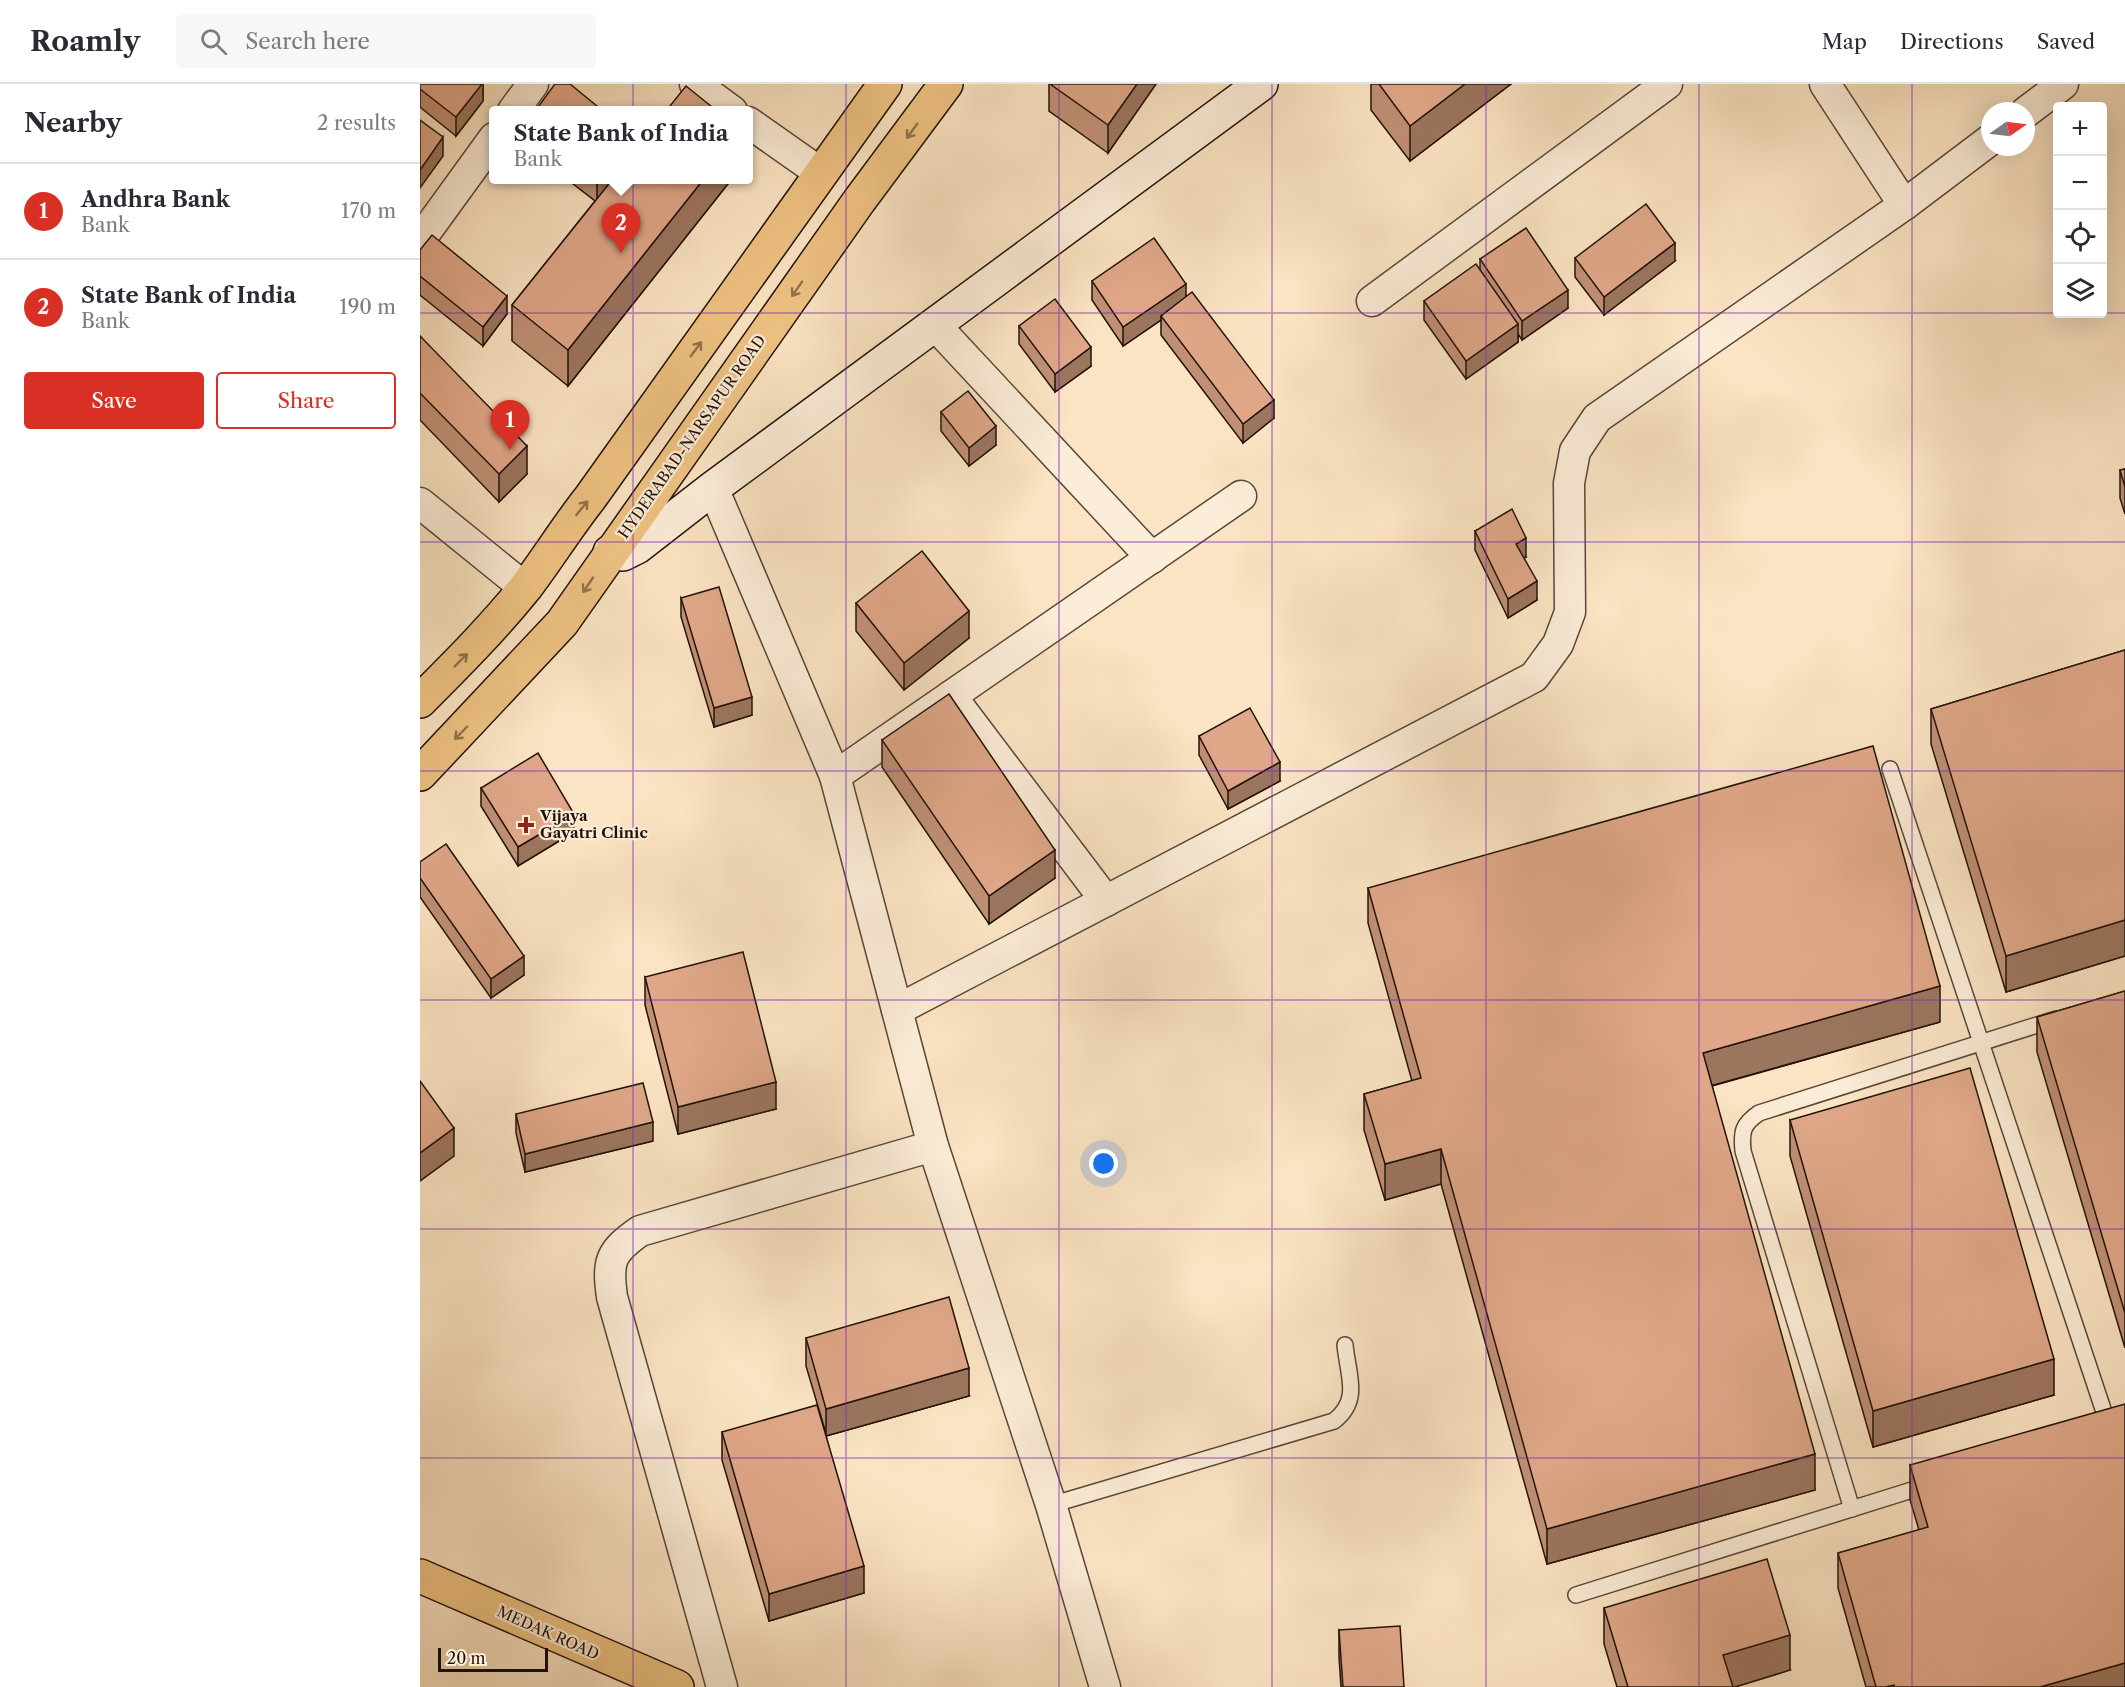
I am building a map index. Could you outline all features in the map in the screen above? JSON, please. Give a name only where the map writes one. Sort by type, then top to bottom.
[{"type":"main road","points":[[420,701],[492,629],[525,588],[885,84]]},
{"type":"main road","name":"HYDERABAD-NARSAPUR ROAD","points":[[420,774],[562,623],[852,211],[946,84]]},
{"type":"main road","name":"MEDAK ROAD","points":[[420,1576],[677,1687]]},
{"type":"street","points":[[517,106],[533,84]]},
{"type":"street","points":[[695,84],[725,106]]},
{"type":"street","points":[[610,552],[623,554],[637,548],[713,488],[1261,84]]},
{"type":"street","points":[[1372,301],[1667,84]]},
{"type":"street","points":[[1825,84],[1904,205]]},
{"type":"street","points":[[2035,105],[2063,84]]},
{"type":"street","points":[[753,126],[822,174]]},
{"type":"street","points":[[420,240],[489,145]]},
{"type":"street","points":[[897,1010],[1534,677],[1558,644],[1570,612],[1569,483],[1575,451],[1597,418],[1904,205],[1981,147]]},
{"type":"street","points":[[935,325],[1152,558]]},
{"type":"street","points":[[713,488],[835,776],[933,1146],[1051,1505],[1105,1687]]},
{"type":"street","points":[[835,776],[1241,496]]},
{"type":"street","points":[[420,503],[525,588]]},
{"type":"street","points":[[951,696],[1106,901]]},
{"type":"street","points":[[722,1687],[612,1297],[608,1269],[617,1247],[640,1231],[933,1146]]},
{"type":"lane","points":[[1890,769],[1981,1042],[2104,1428],[2125,1422]]},
{"type":"lane","points":[[1852,1509],[1747,1162],[1741,1133],[1746,1122],[1759,1113],[2070,1015]]},
{"type":"lane","points":[[1051,1505],[1334,1420],[1347,1411],[1351,1399],[1345,1345]]},
{"type":"lane","points":[[1576,1595],[1941,1480]]},
{"type":"building","points":[[420,84],[482,84],[456,117],[420,89]]},
{"type":"building","points":[[555,84],[570,84],[597,106],[539,106]]},
{"type":"building","points":[[1050,84],[1137,84],[1108,125]]},
{"type":"building","points":[[1379,84],[1465,84],[1410,126]]},
{"type":"building","points":[[686,86],[711,106],[670,106]]},
{"type":"building","points":[[420,120],[443,137],[420,170]]},
{"type":"building","points":[[609,184],[700,184],[568,350],[512,305]]},
{"type":"building","points":[[1646,204],[1675,243],[1604,297],[1575,258]]},
{"type":"building","points":[[1526,228],[1568,290],[1522,321],[1480,259]]},
{"type":"building","points":[[432,235],[507,296],[483,327],[420,276],[420,250]]},
{"type":"building","points":[[1154,238],[1186,284],[1123,327],[1092,281]]},
{"type":"building","points":[[1476,264],[1518,324],[1466,361],[1424,301]]},
{"type":"building","points":[[1192,292],[1274,400],[1243,424],[1161,316]]},
{"type":"building","points":[[1055,299],[1091,347],[1055,374],[1019,326]]},
{"type":"building","points":[[420,336],[527,446],[499,474],[420,393]]},
{"type":"building","points":[[968,391],[996,426],[969,448],[941,412]]},
{"type":"building","points":[[2125,469],[2125,487],[2120,470]]},
{"type":"building","points":[[1512,509],[1526,538],[1516,544],[1537,581],[1508,599],[1475,531]]},
{"type":"building","points":[[922,551],[969,611],[904,663],[856,603]]},
{"type":"building","points":[[719,587],[752,697],[714,708],[681,598]]},
{"type":"building","points":[[2125,650],[2125,920],[2006,956],[1931,709]]},
{"type":"building","points":[[949,694],[1055,850],[989,896],[882,740]]},
{"type":"building","points":[[1250,708],[1280,762],[1228,791],[1199,736]]},
{"type":"building","points":[[1873,746],[1940,986],[1703,1053],[1815,1454],[1547,1529],[1441,1149],[1385,1164],[1364,1094],[1421,1078],[1368,888]]},
{"type":"building","points":[[538,753],[574,814],[518,847],[481,788]]},
{"type":"building","points":[[446,844],[524,956],[491,979],[420,878],[420,862]]},
{"type":"building","points":[[743,952],[776,1082],[678,1107],[645,977]]},
{"type":"building","points":[[2125,991],[2125,1313],[2037,1017]]},
{"type":"building","points":[[1970,1068],[2054,1359],[1873,1411],[1790,1120]]},
{"type":"building","points":[[420,1081],[454,1128],[420,1153]]},
{"type":"building","points":[[643,1083],[653,1122],[525,1154],[516,1114]]},
{"type":"building","points":[[949,1297],[969,1368],[826,1409],[806,1338]]},
{"type":"building","points":[[2125,1404],[2125,1663],[2040,1687],[1895,1687],[1894,1685],[1876,1687],[1838,1553],[1928,1527],[1910,1465]]},
{"type":"building","points":[[817,1405],[864,1566],[769,1594],[722,1432]]},
{"type":"building","points":[[1767,1559],[1790,1635],[1723,1655],[1733,1687],[1628,1687],[1604,1608]]},
{"type":"building","points":[[1400,1626],[1404,1687],[1343,1687],[1339,1630]]},
{"type":"place","name":"State Bank of India","points":[[621,253]]},
{"type":"place","name":"Andhra Bank","points":[[510,450]]},
{"type":"place","name":"Vijaya Gayatri Clinic","points":[[526,825]]}]
